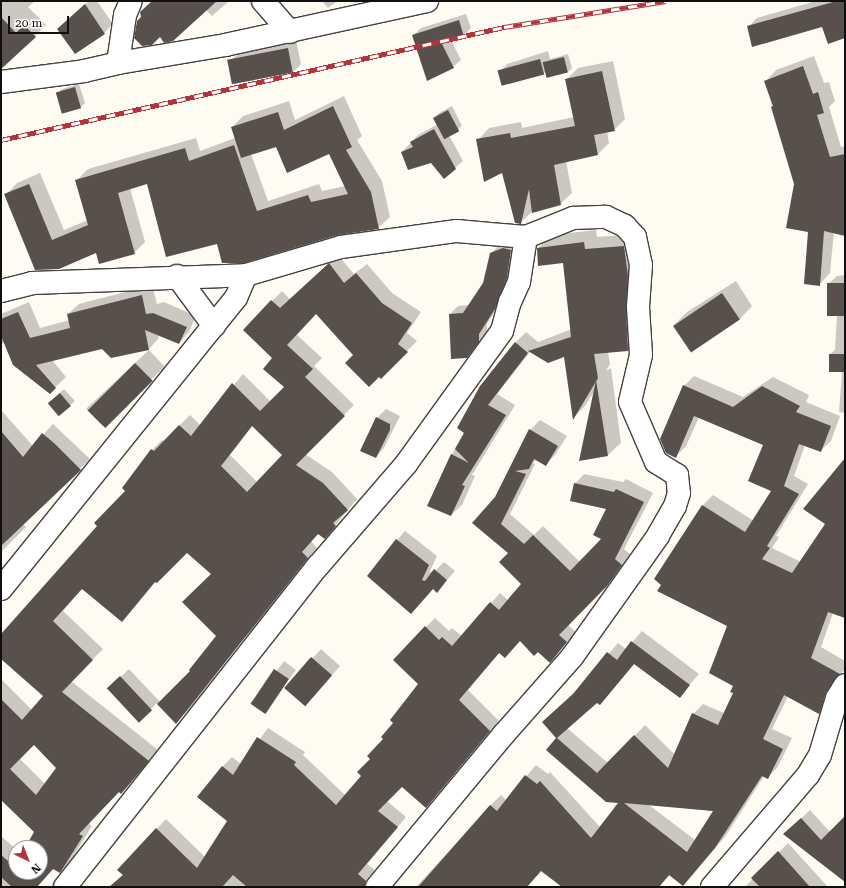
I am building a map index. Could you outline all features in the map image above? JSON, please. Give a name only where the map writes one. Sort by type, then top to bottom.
[{"type":"street","points":[[118,62],[125,15],[131,1]]},
{"type":"street","points":[[263,1],[290,32]]},
{"type":"street","points":[[1,82],[84,71],[118,62],[290,32],[427,1]]},
{"type":"street","points":[[1,291],[32,283],[177,276],[246,275],[341,247],[457,231],[526,237],[572,218],[606,217],[625,226],[635,237],[641,265],[638,307],[641,355],[630,402],[656,462],[677,475],[679,493],[671,516],[572,657],[504,734],[377,887]]},
{"type":"street","points":[[65,887],[318,566],[406,464],[502,331],[510,302],[519,282],[526,237]]},
{"type":"street","points":[[1,589],[236,298],[246,275]]},
{"type":"street","points":[[177,276],[214,326]]},
{"type":"street","points":[[712,887],[808,775],[820,755],[837,698],[845,685]]},
{"type":"building","points":[[152,1],[217,1],[173,41],[164,43],[160,37],[152,45],[142,46],[134,38],[137,21],[141,17],[140,12]]},
{"type":"building","points":[[837,1],[845,1],[845,38],[828,44],[822,27],[752,47],[747,26]]},
{"type":"building","points":[[85,4],[105,34],[75,54],[57,29]]},
{"type":"building","points":[[1,17],[16,33],[24,25],[36,37],[1,69]]},
{"type":"building","points":[[459,20],[464,37],[442,44],[454,68],[427,81],[412,35]]},
{"type":"building","points":[[288,48],[293,73],[232,84],[227,60]]},
{"type":"building","points":[[564,57],[568,73],[547,78],[543,62]]},
{"type":"building","points":[[540,59],[544,74],[502,86],[497,70]]},
{"type":"building","points":[[803,66],[813,94],[818,92],[824,113],[817,115],[830,157],[845,154],[845,236],[824,231],[820,286],[804,284],[808,232],[786,228],[794,184],[771,107],[773,106],[764,81]]},
{"type":"building","points":[[602,71],[615,131],[594,135],[598,155],[554,165],[561,205],[532,213],[529,189],[521,224],[515,223],[502,173],[484,182],[476,139],[510,133],[511,138],[575,126],[565,79]]},
{"type":"building","points":[[75,87],[81,108],[62,114],[56,93]]},
{"type":"building","points":[[333,106],[352,147],[346,150],[371,192],[379,229],[338,235],[244,263],[222,263],[217,244],[166,257],[147,184],[118,193],[135,254],[99,264],[96,253],[59,269],[35,270],[4,194],[29,184],[52,240],[88,225],[75,180],[185,148],[189,161],[234,145],[257,211],[308,195],[311,202],[348,194],[329,154],[287,173],[276,147],[241,158],[231,127],[278,112],[284,130]]},
{"type":"building","points":[[448,110],[459,131],[444,139],[433,118]]},
{"type":"building","points":[[434,129],[456,169],[444,179],[431,163],[408,170],[401,152],[413,147],[410,142]]},
{"type":"building","points":[[584,242],[585,249],[624,246],[628,276],[626,308],[628,351],[594,354],[598,378],[573,420],[564,357],[548,363],[528,351],[571,337],[563,263],[538,266],[537,248]]},
{"type":"building","points":[[503,248],[511,250],[507,278],[495,309],[479,334],[479,342],[467,358],[451,359],[449,314],[463,313],[483,283],[490,253]]},
{"type":"building","points":[[329,263],[344,283],[356,273],[382,303],[412,323],[398,344],[408,352],[381,379],[379,377],[369,387],[345,363],[353,355],[316,314],[287,345],[313,369],[305,377],[345,416],[296,465],[323,483],[348,510],[333,523],[336,526],[325,539],[318,534],[302,552],[308,558],[176,724],[157,704],[190,671],[189,670],[216,636],[182,602],[211,574],[187,553],[157,583],[155,582],[122,622],[82,589],[53,621],[93,660],[62,692],[149,761],[121,794],[119,792],[79,834],[83,836],[60,873],[53,869],[48,875],[48,840],[30,840],[34,832],[1,800],[1,699],[22,720],[43,696],[1,659],[1,634],[97,526],[94,523],[125,491],[122,488],[151,449],[154,451],[179,425],[191,436],[232,383],[260,411],[284,387],[263,369],[272,358],[243,330],[271,300],[280,308]],"holes":[[[252,426],[282,455],[247,492],[221,466]],[[34,745],[56,768],[36,795],[10,769]]]},
{"type":"building","points":[[827,283],[845,283],[845,316],[827,316]]},
{"type":"building","points":[[722,293],[740,320],[691,353],[673,326]]},
{"type":"building","points":[[142,295],[146,314],[153,313],[187,327],[179,344],[145,330],[149,350],[111,358],[102,349],[36,365],[56,388],[50,394],[13,365],[1,336],[1,319],[18,312],[30,338],[70,328],[67,314]]},
{"type":"building","points":[[515,342],[528,353],[488,405],[506,415],[462,485],[465,486],[451,516],[427,506],[451,454],[469,463],[455,449],[464,433],[457,428],[480,386]]},
{"type":"building","points":[[829,354],[845,354],[845,372],[829,372]]},
{"type":"building","points":[[135,363],[153,381],[105,428],[88,410]]},
{"type":"building","points":[[596,380],[608,456],[579,461]]},
{"type":"building","points":[[683,385],[733,407],[762,386],[800,406],[796,412],[831,426],[821,452],[799,444],[784,486],[799,494],[767,546],[770,548],[762,559],[792,573],[825,524],[803,509],[845,458],[845,618],[828,612],[811,658],[840,674],[826,692],[819,714],[784,695],[763,739],[783,749],[768,779],[762,776],[715,848],[683,886],[669,875],[659,887],[562,887],[541,871],[527,887],[418,887],[490,805],[497,811],[525,775],[537,784],[540,781],[591,838],[618,803],[606,802],[546,750],[556,738],[542,722],[573,694],[607,652],[617,660],[631,641],[690,685],[680,698],[634,664],[600,705],[597,703],[557,738],[597,773],[634,735],[668,768],[692,713],[718,725],[733,693],[730,692],[733,686],[709,673],[727,626],[657,591],[661,585],[654,579],[702,505],[745,532],[771,491],[748,481],[763,445],[694,416],[676,458],[666,453],[660,439]],"holes":[[[624,803],[713,811],[687,852]]]},
{"type":"building","points":[[60,393],[71,406],[59,416],[48,403]]},
{"type":"building","points":[[376,417],[390,424],[390,430],[376,458],[360,451]]},
{"type":"building","points":[[529,429],[558,446],[546,466],[534,459],[529,469],[515,471],[526,474],[501,524],[524,544],[533,535],[570,571],[601,539],[593,535],[606,509],[570,501],[574,483],[614,492],[616,489],[644,502],[615,559],[622,565],[607,586],[559,635],[567,642],[550,663],[538,652],[534,656],[520,641],[505,658],[499,653],[459,700],[490,731],[426,808],[402,787],[378,811],[398,827],[358,874],[366,881],[365,887],[247,887],[233,875],[222,887],[109,887],[123,875],[117,870],[156,828],[197,868],[227,821],[197,797],[222,766],[233,775],[257,737],[296,762],[294,765],[336,805],[361,776],[357,772],[370,759],[367,756],[383,739],[381,737],[393,723],[390,720],[418,684],[393,660],[425,626],[439,640],[442,637],[452,646],[490,602],[499,610],[521,584],[499,562],[508,553],[472,523],[495,497]]},
{"type":"building","points":[[1,431],[23,457],[42,433],[81,470],[1,546]]},
{"type":"building","points":[[396,539],[429,565],[422,580],[425,581],[434,569],[447,580],[437,593],[433,589],[411,614],[367,576]]},
{"type":"building","points":[[311,657],[332,675],[305,706],[284,688]]},
{"type":"building","points":[[274,669],[289,679],[265,714],[251,704]]},
{"type":"building","points":[[120,676],[152,710],[139,723],[107,688]]},
{"type":"building","points":[[845,816],[845,882],[783,834],[801,818],[821,840]]},
{"type":"building","points":[[778,851],[810,887],[760,887],[751,878]]},
{"type":"building","points":[[1,855],[8,861],[8,880],[43,880],[37,887],[12,887],[1,877]]},
{"type":"railway","points":[[1,140],[504,27],[666,1]]}]
